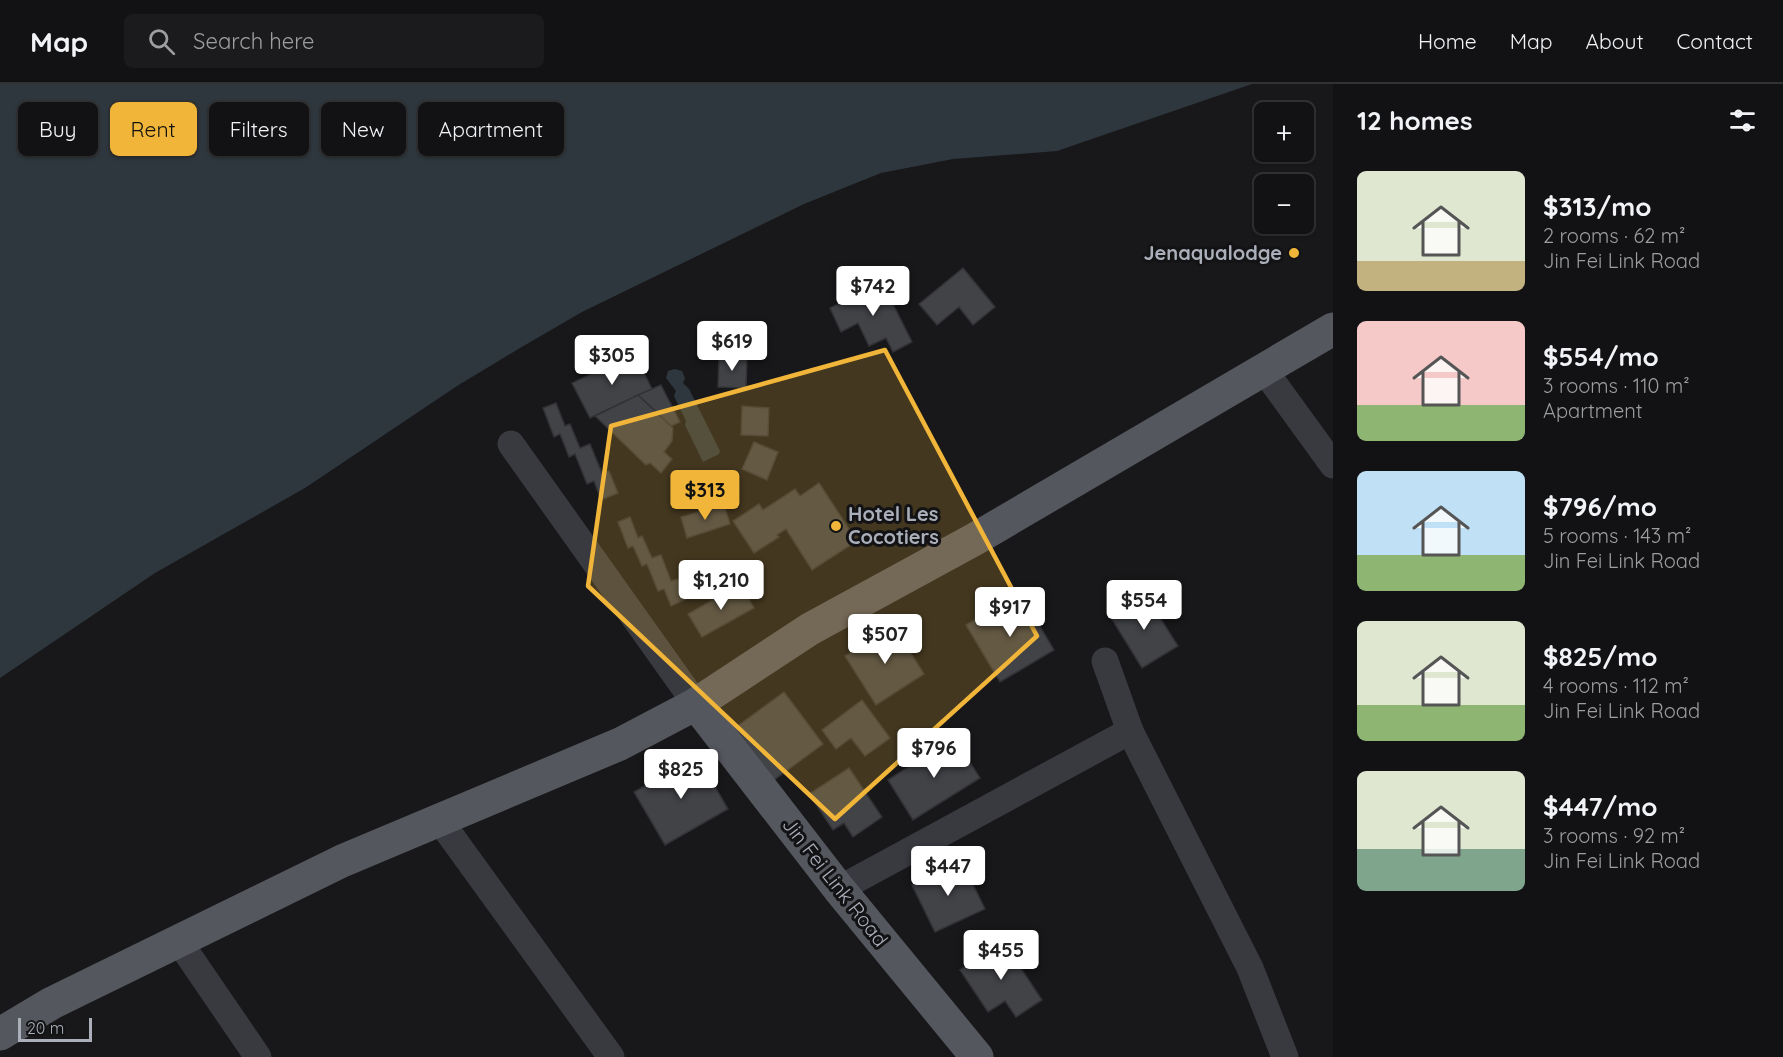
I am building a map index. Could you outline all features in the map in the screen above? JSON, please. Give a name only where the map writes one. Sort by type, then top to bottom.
[{"type":"main road","points":[[0,1034],[52,1003],[342,861],[438,818],[620,744],[696,704],[810,629],[975,539],[1333,329]]},
{"type":"main road","name":"Jin Fei Link Road","points":[[696,704],[839,889],[977,1057]]},
{"type":"street","points":[[1264,370],[1333,465]]},
{"type":"street","points":[[511,444],[696,704]]},
{"type":"street","points":[[1105,662],[1130,731],[1250,968],[1285,1057]]},
{"type":"street","points":[[839,889],[1130,731]]},
{"type":"street","points":[[438,818],[611,1057]]},
{"type":"street","points":[[178,940],[258,1057]]},
{"type":"highlighted area","points":[[885,350],[1037,636],[835,819],[588,586],[611,426]]},
{"type":"shaded area","points":[[0,84],[1252,84],[1057,151],[953,159],[881,173],[804,204],[582,312],[520,348],[457,386],[305,488],[155,573],[0,678]]},
{"type":"shaded area","points":[[675,369],[682,371],[685,378],[683,383],[689,389],[720,451],[719,454],[703,462],[685,425],[686,421],[674,396],[676,391],[666,378],[668,371]]},
{"type":"building","points":[[963,268],[995,307],[973,325],[959,307],[937,325],[919,304]]},
{"type":"building","points":[[882,282],[912,342],[893,352],[886,338],[869,346],[858,323],[841,332],[830,308]]},
{"type":"building","points":[[704,321],[733,322],[732,351],[703,349]]},
{"type":"building","points":[[634,353],[652,389],[590,418],[572,383]]},
{"type":"building","points":[[719,356],[747,357],[746,388],[718,387]]},
{"type":"building","points":[[661,385],[680,422],[671,426],[638,395]]},
{"type":"building","points":[[638,395],[673,428],[672,441],[664,452],[672,459],[661,473],[650,463],[646,465],[595,416]]},
{"type":"building","points":[[556,403],[565,426],[570,424],[580,448],[590,444],[602,473],[609,471],[618,493],[601,500],[594,481],[587,484],[575,454],[569,457],[560,434],[554,437],[543,408]]},
{"type":"building","points":[[742,406],[769,408],[768,436],[741,435]]},
{"type":"building","points":[[754,442],[778,452],[767,480],[742,469]]},
{"type":"building","points":[[819,483],[857,541],[812,570],[786,529],[777,535],[779,537],[754,553],[733,521],[759,504],[763,510],[795,489],[800,496]]},
{"type":"building","points":[[724,504],[730,524],[687,538],[681,517]]},
{"type":"building","points":[[630,517],[638,538],[642,536],[652,558],[661,555],[671,581],[678,579],[686,599],[671,606],[664,589],[658,591],[647,564],[642,566],[633,546],[628,548],[618,522]]},
{"type":"building","points":[[740,584],[754,608],[702,637],[688,614]]},
{"type":"building","points":[[1020,593],[1054,650],[1000,682],[966,625]]},
{"type":"building","points":[[1145,594],[1178,646],[1142,668],[1110,616]]},
{"type":"building","points":[[894,626],[924,674],[876,705],[845,656]]},
{"type":"building","points":[[784,692],[823,744],[774,780],[735,728]]},
{"type":"building","points":[[862,700],[890,738],[865,756],[851,738],[836,749],[822,730]]},
{"type":"building","points":[[954,737],[980,778],[913,820],[888,780]]},
{"type":"building","points":[[697,756],[728,809],[665,845],[634,792]]},
{"type":"building","points":[[849,768],[882,817],[853,837],[844,823],[833,830],[809,794]]},
{"type":"building","points":[[962,862],[985,909],[935,932],[912,885]]},
{"type":"building","points":[[1003,941],[1042,1000],[1016,1017],[1005,1001],[988,1012],[960,970]]},
{"type":"place","name":"Jenaqualodge","points":[[1294,253]]},
{"type":"place","name":"Hotel Les Cocotiers","points":[[836,526]]}]
